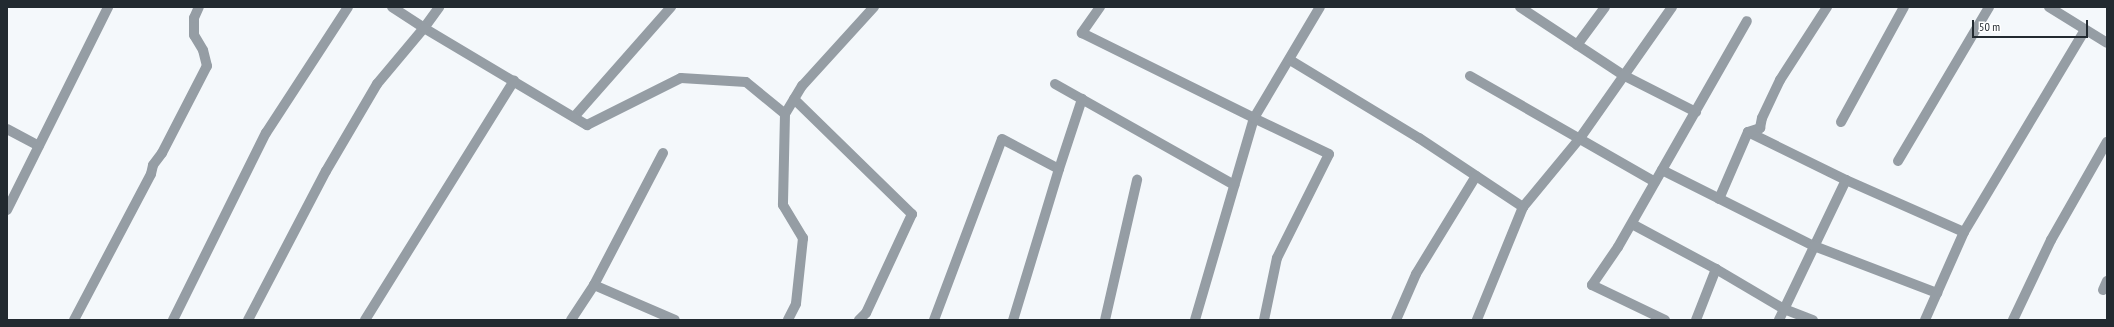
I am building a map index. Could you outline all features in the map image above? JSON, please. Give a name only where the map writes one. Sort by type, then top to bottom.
[{"type":"street","points":[[7,210],[108,7]]},
{"type":"street","points":[[74,320],[151,174],[153,165],[162,153],[207,66],[203,50],[194,35],[194,18],[199,7]]},
{"type":"street","points":[[174,320],[266,133],[348,7]]},
{"type":"street","points":[[392,7],[424,28],[587,125],[681,78],[746,82],[785,114]]},
{"type":"street","points":[[248,320],[326,171],[377,84],[424,28],[439,7]]},
{"type":"street","points":[[574,117],[671,7]]},
{"type":"street","points":[[788,320],[796,304],[803,238],[783,206],[785,114],[802,86],[874,7]]},
{"type":"street","points":[[1100,7],[1082,33],[1329,154],[1277,258],[1264,320]]},
{"type":"street","points":[[1195,320],[1254,118],[1290,60],[1320,7]]},
{"type":"street","points":[[1520,7],[1623,75],[1696,112]]},
{"type":"street","points":[[1577,45],[1605,7]]},
{"type":"street","points":[[1477,320],[1523,207],[1580,138],[1672,7]]},
{"type":"street","points":[[1720,198],[1748,132],[1760,128],[1780,80],[1827,7]]},
{"type":"street","points":[[1841,122],[1904,7]]},
{"type":"street","points":[[1898,161],[1989,7]]},
{"type":"street","points":[[2049,7],[2107,43]]},
{"type":"street","points":[[1666,320],[1592,285],[1632,224],[1747,21]]},
{"type":"street","points":[[1925,320],[1964,232],[2085,30]]},
{"type":"street","points":[[1290,60],[1523,207]]},
{"type":"street","points":[[1470,76],[1655,182]]},
{"type":"street","points":[[365,320],[514,81]]},
{"type":"street","points":[[1055,84],[1234,185]]},
{"type":"street","points":[[794,99],[912,214],[866,313],[859,320]]},
{"type":"street","points":[[1013,320],[1059,168],[1082,99]]},
{"type":"street","points":[[7,129],[39,146]]},
{"type":"street","points":[[1748,132],[1846,180],[1964,232]]},
{"type":"street","points":[[934,320],[1002,139],[1059,168]]},
{"type":"street","points":[[2013,320],[2051,240],[2107,142]]},
{"type":"street","points":[[571,320],[594,285],[663,153]]},
{"type":"street","points":[[1662,170],[1814,246],[1937,293]]},
{"type":"street","points":[[1396,320],[1416,274],[1476,176]]},
{"type":"street","points":[[1105,320],[1137,180]]},
{"type":"street","points":[[1779,320],[1846,180]]},
{"type":"street","points":[[1632,224],[1716,268],[1784,309],[1813,320]]},
{"type":"street","points":[[1696,320],[1716,268]]},
{"type":"street","points":[[594,285],[675,320]]}]
